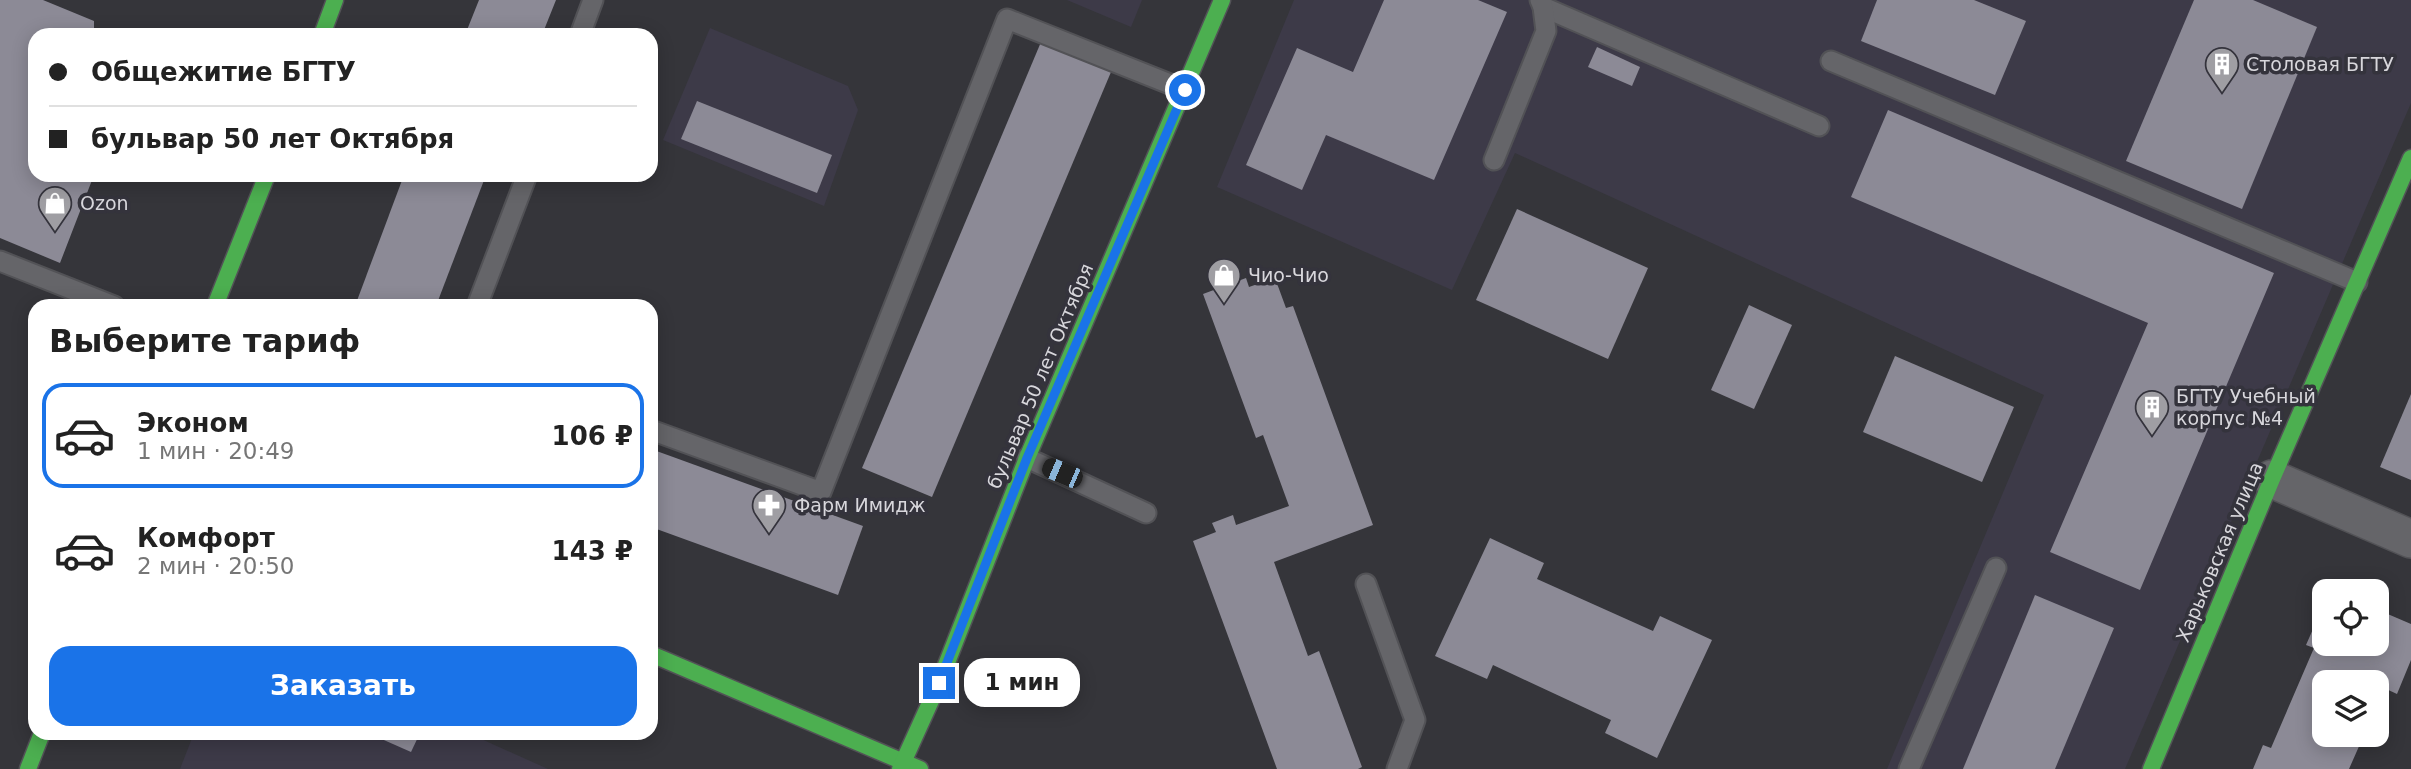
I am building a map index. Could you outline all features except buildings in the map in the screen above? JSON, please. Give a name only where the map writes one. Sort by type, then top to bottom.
[{"type":"street","points":[[327,28],[335,0]]},
{"type":"street","name":"бульвар 50 лет Октября","points":[[902,765],[939,683],[1027,458],[1222,0]]},
{"type":"street","name":"Харьковская улица","points":[[2151,769],[2272,479],[2411,158]]},
{"type":"street","points":[[218,299],[264,182]]},
{"type":"street","points":[[2272,479],[2411,539]]},
{"type":"street","points":[[658,656],[902,765],[920,769]]},
{"type":"street","points":[[27,769],[39,740]]},
{"type":"lane","points":[[583,28],[593,0]]},
{"type":"lane","points":[[1542,4],[1819,125]]},
{"type":"lane","points":[[1494,159],[1546,31],[1542,4]]},
{"type":"lane","points":[[658,433],[821,492],[1007,19],[1185,90]]},
{"type":"lane","points":[[1831,61],[2357,282]]},
{"type":"lane","points":[[480,299],[524,182]]},
{"type":"lane","points":[[0,261],[96,299]]},
{"type":"lane","points":[[1027,458],[1146,513]]},
{"type":"lane","points":[[1909,769],[1996,568]]},
{"type":"lane","points":[[1366,584],[1415,720],[1396,769]]},
{"type":"shaded area","points":[[1067,0],[1142,0],[1131,27]]},
{"type":"shaded area","points":[[1294,0],[2411,0],[2411,103],[2125,769],[1887,769],[2044,395],[1515,153],[1452,290],[1217,187]]},
{"type":"shaded area","points":[[710,28],[848,86],[858,110],[824,206],[663,140]]},
{"type":"shaded area","points":[[191,740],[484,740],[548,769],[180,769]]},
{"type":"traffic: fast","points":[[325,28],[335,0]]},
{"type":"traffic: fast","points":[[900,769],[939,683],[1027,458],[1222,0]]},
{"type":"traffic: fast","points":[[2151,769],[2272,479],[2411,158]]},
{"type":"traffic: fast","points":[[218,299],[264,182]]},
{"type":"traffic: fast","points":[[658,657],[920,769]]},
{"type":"traffic: fast","points":[[28,769],[39,740]]},
{"type":"place","name":"Столовая БГТУ","points":[[2222,94]]},
{"type":"place","name":"Ozon","points":[[55,233]]},
{"type":"place","name":"Чио-Чио","points":[[1224,305]]},
{"type":"place","name":"БГТУ Учебный корпус №4","points":[[2152,437]]},
{"type":"place","name":"Фарм Имидж","points":[[769,535]]},
{"type":"route","points":[[939,683],[1027,458],[1185,90]]}]
